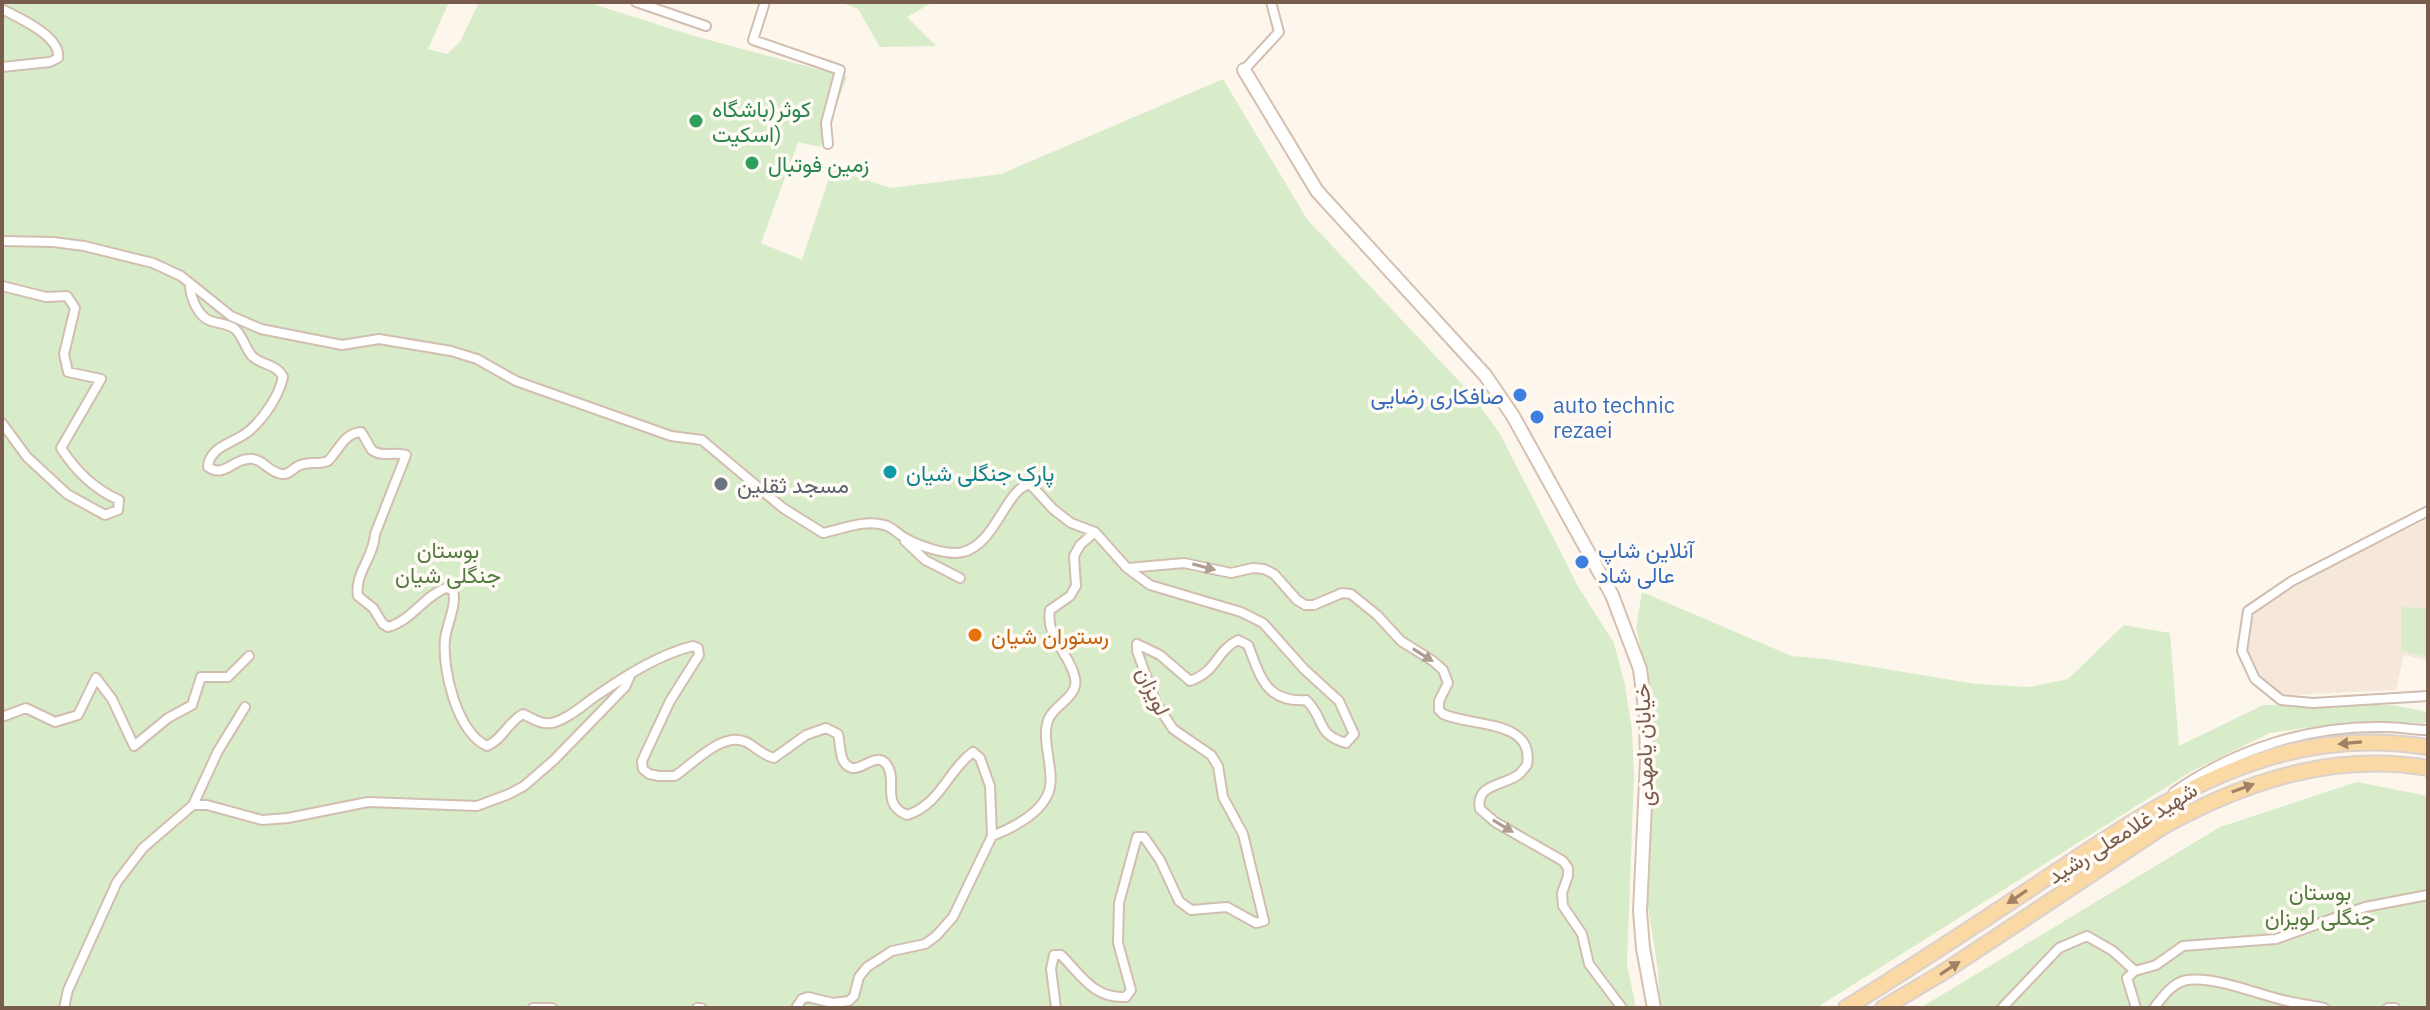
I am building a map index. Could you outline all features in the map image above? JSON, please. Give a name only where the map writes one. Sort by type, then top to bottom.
[{"type":"main road","name":"خیابان یامهدی","points":[[1244,70],[1317,191],[1485,375],[1513,416],[1612,595],[1640,669],[1646,716],[1640,911],[1654,1008]]},
{"type":"main road","name":"شهید غلامعلی رشید","points":[[1846,1008],[2146,811],[2223,773],[2287,753],[2372,742],[2428,747]]},
{"type":"main road","name":"شهید غلامعلی رشید","points":[[1883,1008],[2198,807],[2235,791],[2303,770],[2370,763],[2428,768]]},
{"type":"street","points":[[636,2],[706,26]]},
{"type":"street","points":[[765,2],[752,39],[840,70],[826,123],[828,144]]},
{"type":"street","points":[[1244,70],[1279,32],[1271,2]]},
{"type":"street","points":[[2,9],[37,28],[58,47],[59,52],[58,58],[50,62],[2,67]]},
{"type":"street","points":[[2,241],[84,246],[153,263],[181,276],[231,316],[261,329],[342,345],[379,339],[451,351],[477,359],[516,381],[671,436],[702,440],[783,508],[823,533],[866,524],[886,525],[911,541],[955,554],[968,552],[979,545],[1024,484],[1030,484],[1071,523],[1095,532],[1127,568],[1184,563],[1231,573],[1264,569],[1274,574],[1305,605],[1314,605],[1342,593],[1351,594],[1377,615],[1401,641],[1422,652],[1443,670],[1448,683],[1438,705],[1443,714],[1501,728],[1522,738],[1527,746],[1527,765],[1519,775],[1485,790],[1480,796],[1480,809],[1495,822],[1563,861],[1568,868],[1562,893],[1563,906],[1582,934],[1589,964],[1622,1008]]},
{"type":"street","points":[[190,284],[200,313],[209,321],[222,322],[234,329],[253,357],[272,365],[283,377],[277,395],[249,431],[213,452],[208,459],[208,467],[214,472],[222,472],[248,459],[260,461],[279,474],[287,474],[299,465],[328,461],[348,435],[354,432],[361,432],[374,452],[400,452],[406,455],[375,534],[375,547],[361,573],[358,596],[373,608],[388,627],[397,625],[437,591],[446,588],[453,590],[455,597],[445,638],[448,680],[459,711],[478,742],[487,746],[496,742],[511,722],[523,714],[538,722],[550,723],[564,718],[630,675],[673,651],[693,646],[698,648],[699,655],[670,701],[642,761],[643,769],[649,774],[675,776],[716,745],[730,739],[747,743],[774,758],[806,735],[826,728],[834,729],[845,764],[852,768],[875,760],[888,766],[891,798],[895,807],[907,815],[922,810],[940,794],[973,752],[980,758],[990,786],[992,836],[953,917],[925,944],[883,955],[863,972],[849,1001],[833,1003],[808,997],[802,999],[796,1008]]},
{"type":"street","points":[[2,286],[46,297],[67,296],[75,308],[64,354],[68,372],[101,379],[61,448],[74,468],[107,495],[119,500],[118,510],[105,515],[67,494],[27,457],[2,423]]},
{"type":"street","points":[[2428,511],[2292,581],[2248,611],[2242,651],[2255,679],[2281,700],[2313,703],[2428,696]]},
{"type":"street","points":[[992,836],[1008,829],[1036,809],[1050,790],[1047,727],[1050,716],[1074,691],[1076,679],[1048,621],[1050,610],[1070,596],[1076,586],[1074,556],[1080,545],[1095,532]]},
{"type":"street","points":[[899,534],[925,560],[960,578]]},
{"type":"street","name":"لویزان","points":[[1110,998],[1126,997],[1131,990],[1118,943],[1119,903],[1137,837],[1144,837],[1152,845],[1179,901],[1191,910],[1227,907],[1256,923],[1264,921],[1243,834],[1223,797],[1218,766],[1211,755],[1173,729],[1156,703],[1143,671],[1137,644],[1160,655],[1190,681],[1205,675],[1229,645],[1238,640],[1248,645],[1262,682],[1279,696],[1291,701],[1306,700],[1318,711],[1322,730],[1333,739],[1346,743],[1354,734],[1339,701],[1304,669],[1263,623],[1241,612],[1150,585],[1127,568]]},
{"type":"street","points":[[2,717],[26,708],[55,722],[78,715],[96,678],[112,699],[134,746],[168,718],[192,705],[201,677],[228,677],[249,656]]},
{"type":"street","points":[[193,805],[207,805],[262,820],[368,802],[477,806],[524,786],[554,760],[625,687],[630,675]]},
{"type":"street","points":[[64,1008],[68,990],[117,882],[143,848],[193,805],[218,751],[245,707]]},
{"type":"street","points":[[2146,811],[2200,773],[2243,753],[2285,739],[2358,728],[2428,730]]},
{"type":"street","points":[[2136,1008],[2127,978],[2135,971],[2156,965],[2183,946],[2276,939],[2365,907],[2428,895]]},
{"type":"street","points":[[2002,1008],[2059,948],[2087,936],[2113,951],[2135,971]]},
{"type":"street","points":[[1056,1008],[1051,969],[1054,955],[1061,955],[1098,992],[1110,998],[1115,1008]]},
{"type":"street","points":[[2154,1008],[2173,986],[2185,980],[2250,990],[2324,1008]]},
{"type":"street","points":[[533,1008],[552,1008]]},
{"type":"street","points":[[2388,1008],[2395,1008]]},
{"type":"shaded area","points":[[2428,519],[2428,660],[2404,655],[2396,690],[2288,695],[2266,685],[2247,657],[2251,620],[2262,606],[2318,573]]},
{"type":"green space","name":"بوستان جنگلی شیان","points":[[2,2],[449,2],[428,49],[447,54],[460,42],[479,2],[587,2],[694,36],[847,77],[820,147],[798,142],[761,243],[802,260],[832,169],[891,188],[1001,174],[1223,79],[1307,219],[1473,396],[1500,434],[1579,588],[1614,643],[1632,731],[1634,775],[1627,964],[1636,1008],[2,1008]]},
{"type":"green space","points":[[840,2],[933,2],[907,17],[936,46],[880,47],[858,9]]},
{"type":"green space","points":[[1642,592],[1792,656],[1976,684],[2029,687],[2068,679],[2124,625],[2170,633],[2179,746],[2263,705],[2392,705],[2428,712],[2428,723],[2348,722],[2270,733],[2192,771],[1816,1008],[1660,1008],[1658,970],[1647,901],[1653,698],[1636,628]]},
{"type":"green space","points":[[2401,607],[2428,608],[2428,657],[2401,651]]},
{"type":"green space","name":"بوستان جنگلی لویزان","points":[[2357,782],[2428,796],[2428,1008],[1920,1008],[2220,827]]},
{"type":"place","name":"کوثر(باشگاه اسکیت)","points":[[696,121]]},
{"type":"place","name":"زمین فوتبال","points":[[752,163]]},
{"type":"place","name":"صافکاری رضایی","points":[[1520,395]]},
{"type":"place","name":"auto technic rezaei","points":[[1537,417]]},
{"type":"place","name":"پارک جنگلی شیان","points":[[890,472]]},
{"type":"place","name":"مسجد ثقلین","points":[[721,484]]},
{"type":"place","name":"آنلاین شاپ عالی شاد","points":[[1582,562]]},
{"type":"place","name":"رستوران شیان","points":[[975,635]]}]
